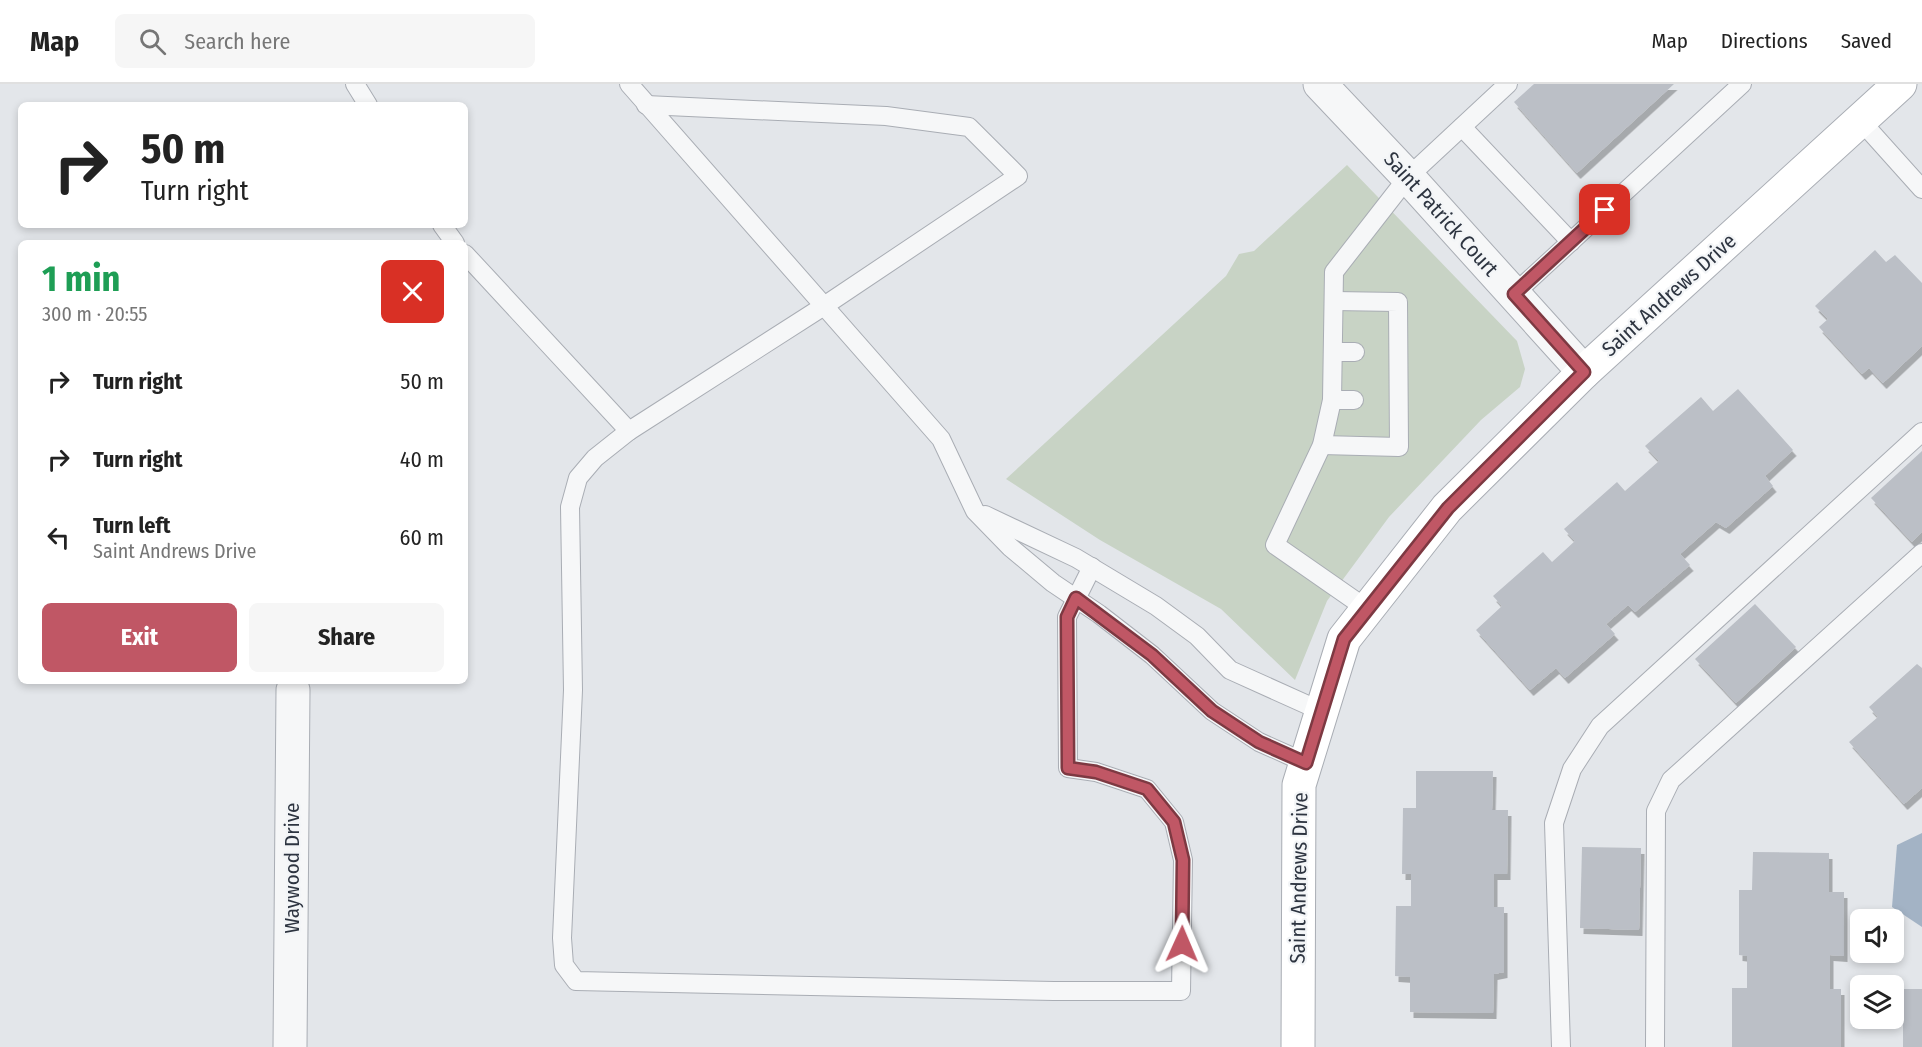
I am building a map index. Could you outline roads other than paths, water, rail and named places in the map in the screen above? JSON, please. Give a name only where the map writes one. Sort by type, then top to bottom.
[{"type":"street","name":"Saint Patrick Court","points":[[1320,84],[1408,177],[1584,372]]},
{"type":"street","name":"Saint Andrews Drive","points":[[1298,1047],[1299,786],[1344,639],[1448,508],[1584,372],[1900,84]]},
{"type":"street","name":"Waywood Drive","points":[[290,1047],[293,690]]},
{"type":"lane","points":[[355,84],[366,102]]},
{"type":"lane","points":[[629,84],[941,439],[975,511],[1010,547],[1053,583],[1152,655],[1212,711],[1259,742],[1306,763]]},
{"type":"lane","points":[[1367,609],[1275,545],[1322,445],[1332,400],[1334,272],[1408,177],[1509,84]]},
{"type":"lane","points":[[1514,294],[1742,84]]},
{"type":"lane","points":[[646,105],[886,116],[969,127],[1018,176],[824,306],[630,431],[595,458],[578,478],[570,507],[573,690],[562,938],[564,965],[576,981],[1054,991],[1181,991],[1183,860],[1174,822],[1147,789],[1096,772],[1068,768],[1067,617],[1092,567]]},
{"type":"lane","points":[[1861,120],[1922,189]]},
{"type":"lane","points":[[1462,127],[1571,242]]},
{"type":"lane","points":[[468,257],[630,431]]},
{"type":"lane","points":[[1322,445],[1399,447],[1392,401],[1393,352],[1398,302],[1334,301]]},
{"type":"lane","points":[[1333,352],[1355,352]]},
{"type":"lane","points":[[1332,400],[1354,400]]},
{"type":"lane","points":[[1562,1047],[1554,824],[1572,769],[1600,726],[1922,432]]},
{"type":"lane","points":[[975,511],[1076,558],[1156,606],[1197,636],[1230,670],[1322,711]]},
{"type":"lane","points":[[1655,1047],[1656,811],[1671,780],[1922,553]]},
{"type":"water","points":[[1922,833],[1922,927],[1904,915],[1904,909],[1892,907],[1897,845]]}]
